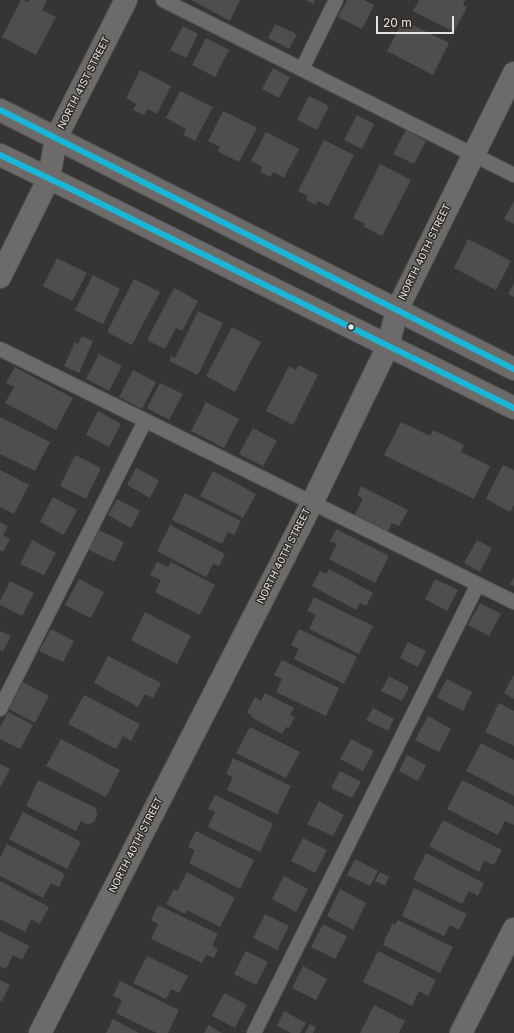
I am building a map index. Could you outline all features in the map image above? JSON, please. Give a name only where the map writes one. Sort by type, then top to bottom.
[{"type":"street","name":"NORTH 41ST STREET","points":[[0,277],[49,178],[56,138],[126,0]]},
{"type":"street","name":"NORTH 40TH STREET","points":[[40,1033],[312,503],[388,346],[397,310],[514,73]]},
{"type":"street","points":[[0,110],[514,369]]},
{"type":"street","points":[[0,155],[514,408]]},
{"type":"street","points":[[461,1033],[514,929]]},
{"type":"lane","points":[[163,0],[514,175]]},
{"type":"lane","points":[[302,69],[336,0]]},
{"type":"lane","points":[[0,349],[514,602]]},
{"type":"lane","points":[[0,709],[145,421]]},
{"type":"lane","points":[[254,1033],[478,584]]},
{"type":"building","points":[[21,0],[28,2],[30,0],[47,0],[42,10],[56,17],[36,55],[2,37]]},
{"type":"building","points":[[191,0],[240,0],[230,21]]},
{"type":"building","points":[[305,0],[315,0],[313,4]]},
{"type":"building","points":[[347,0],[364,0],[374,5],[362,29],[338,17]]},
{"type":"building","points":[[419,0],[465,0],[463,5],[467,7],[454,32],[413,11]]},
{"type":"building","points":[[403,20],[449,43],[433,75],[387,51]]},
{"type":"building","points":[[275,24],[297,34],[289,49],[268,38]]},
{"type":"building","points":[[183,26],[198,34],[186,58],[170,50]]},
{"type":"building","points":[[206,38],[229,50],[215,77],[192,65]]},
{"type":"building","points":[[273,68],[290,77],[279,98],[262,89]]},
{"type":"building","points":[[140,70],[171,86],[157,114],[148,109],[144,115],[133,110],[136,104],[126,98]]},
{"type":"building","points":[[180,91],[213,107],[195,141],[183,135],[186,129],[166,118]]},
{"type":"building","points":[[309,96],[329,106],[317,130],[297,120]]},
{"type":"building","points":[[223,111],[257,128],[239,162],[217,151],[220,147],[208,141]]},
{"type":"building","points":[[357,115],[374,124],[362,149],[344,140]]},
{"type":"building","points":[[406,130],[426,141],[414,164],[393,154]]},
{"type":"building","points":[[266,132],[299,149],[284,178],[273,172],[271,177],[260,172],[262,167],[251,161]]},
{"type":"building","points":[[324,140],[354,155],[328,206],[318,201],[316,205],[306,200],[308,196],[298,191]]},
{"type":"building","points":[[380,164],[411,180],[382,236],[364,227],[365,224],[353,218]]},
{"type":"building","points":[[514,201],[514,224],[504,219]]},
{"type":"building","points":[[468,239],[511,261],[496,290],[454,268]]},
{"type":"building","points":[[57,258],[87,273],[72,301],[43,286]]},
{"type":"building","points":[[93,275],[120,289],[103,324],[75,310]]},
{"type":"building","points":[[134,279],[160,292],[132,345],[107,332]]},
{"type":"building","points":[[514,283],[514,297],[508,294]]},
{"type":"building","points":[[174,288],[198,301],[182,331],[176,328],[165,349],[147,340]]},
{"type":"building","points":[[198,311],[223,323],[198,375],[169,361],[171,356],[175,358]]},
{"type":"building","points":[[232,327],[261,342],[235,392],[206,376]]},
{"type":"building","points":[[82,336],[93,341],[79,373],[64,366],[75,342],[78,344]]},
{"type":"building","points":[[99,354],[122,366],[109,391],[86,379]]},
{"type":"building","points":[[299,365],[318,375],[293,425],[266,411],[289,366],[296,370]]},
{"type":"building","points":[[15,367],[73,398],[56,430],[5,403],[14,387],[6,383]]},
{"type":"building","points":[[133,370],[156,382],[142,409],[119,397]]},
{"type":"building","points":[[160,383],[183,394],[169,420],[147,408]]},
{"type":"building","points":[[206,402],[239,419],[224,448],[191,431]]},
{"type":"building","points":[[98,411],[121,424],[109,447],[86,435]]},
{"type":"building","points":[[0,417],[50,442],[35,471],[0,454]]},
{"type":"building","points":[[401,422],[430,436],[433,430],[464,445],[461,452],[490,466],[474,499],[384,455]]},
{"type":"building","points":[[253,428],[277,441],[263,466],[239,454]]},
{"type":"building","points":[[75,455],[101,468],[86,499],[60,486]]},
{"type":"building","points":[[503,465],[514,470],[514,504],[510,512],[486,499]]},
{"type":"building","points":[[136,468],[159,480],[150,498],[127,485]]},
{"type":"building","points":[[0,470],[29,485],[14,514],[0,507]]},
{"type":"building","points":[[213,471],[256,494],[243,518],[200,496]]},
{"type":"building","points":[[361,486],[408,510],[399,526],[392,523],[387,533],[354,516],[363,499],[357,495]]},
{"type":"building","points":[[185,493],[241,521],[234,535],[228,532],[222,544],[172,520]]},
{"type":"building","points":[[53,497],[77,510],[64,535],[40,522]]},
{"type":"building","points":[[117,499],[140,511],[131,528],[108,515]]},
{"type":"building","points":[[0,522],[8,526],[3,535],[10,539],[3,552],[0,550]]},
{"type":"building","points":[[170,525],[225,554],[219,566],[213,564],[206,577],[157,551]]},
{"type":"building","points":[[336,529],[389,556],[375,583],[329,559],[337,544],[330,541]]},
{"type":"building","points":[[99,530],[124,542],[114,562],[89,550]]},
{"type":"building","points":[[32,540],[56,553],[44,575],[20,564]]},
{"type":"building","points":[[477,540],[492,548],[480,572],[464,563]]},
{"type":"building","points":[[157,562],[168,567],[171,562],[215,585],[200,615],[155,592],[161,580],[150,575]]},
{"type":"building","points":[[329,569],[373,593],[366,606],[360,603],[356,610],[312,586],[320,571],[326,574]]},
{"type":"building","points":[[514,577],[514,586],[510,584]]},
{"type":"building","points":[[79,579],[104,592],[91,618],[65,605]]},
{"type":"building","points":[[435,579],[458,590],[447,611],[425,599]]},
{"type":"building","points":[[10,581],[34,593],[22,616],[0,605],[0,601]]},
{"type":"building","points":[[314,597],[373,626],[359,654],[309,629],[316,615],[307,611]]},
{"type":"building","points":[[480,603],[501,614],[489,636],[468,625]]},
{"type":"building","points":[[145,612],[191,636],[177,664],[131,640]]},
{"type":"building","points":[[51,629],[74,641],[63,662],[39,651]]},
{"type":"building","points":[[299,629],[357,657],[344,684],[294,659],[299,649],[291,645]]},
{"type":"building","points":[[0,631],[11,636],[3,651],[0,650]]},
{"type":"building","points":[[408,642],[426,651],[418,667],[400,658]]},
{"type":"building","points":[[108,656],[161,683],[153,698],[145,694],[138,707],[94,683]]},
{"type":"building","points":[[282,660],[339,688],[326,716],[276,692],[282,679],[274,675]]},
{"type":"building","points":[[514,674],[514,699],[504,693]]},
{"type":"building","points":[[389,676],[409,687],[402,701],[381,691]]},
{"type":"building","points":[[447,679],[472,692],[463,711],[437,697]]},
{"type":"building","points":[[23,682],[49,696],[35,723],[9,709]]},
{"type":"building","points":[[265,693],[294,708],[290,715],[295,717],[289,728],[286,727],[282,734],[251,717],[252,715],[247,713],[255,697],[261,701]]},
{"type":"building","points":[[84,695],[140,724],[131,741],[123,736],[116,749],[68,724]]},
{"type":"building","points":[[499,703],[514,711],[514,746],[485,732]]},
{"type":"building","points":[[373,708],[394,719],[388,731],[366,720]]},
{"type":"building","points":[[8,712],[33,725],[20,749],[0,739],[0,727]]},
{"type":"building","points":[[428,716],[451,729],[439,752],[415,740]]},
{"type":"building","points":[[250,727],[300,752],[286,778],[236,753]]},
{"type":"building","points":[[61,739],[120,770],[106,797],[46,766]]},
{"type":"building","points":[[351,739],[374,751],[363,771],[340,759]]},
{"type":"building","points":[[481,743],[514,760],[514,796],[466,771]]},
{"type":"building","points":[[407,755],[426,765],[418,781],[399,771]]},
{"type":"building","points":[[233,758],[291,786],[277,814],[227,790],[233,777],[226,774]]},
{"type":"building","points":[[0,764],[10,769],[0,788]]},
{"type":"building","points":[[340,771],[361,782],[352,798],[331,788]]},
{"type":"building","points":[[38,780],[96,808],[97,815],[94,822],[88,825],[81,821],[76,831],[26,806]]},
{"type":"building","points":[[462,780],[514,806],[514,825],[505,821],[498,835],[447,809]]},
{"type":"building","points":[[215,795],[273,824],[260,852],[208,827],[215,812],[208,809]]},
{"type":"building","points":[[319,801],[344,815],[333,836],[307,824]]},
{"type":"building","points":[[23,812],[81,842],[67,869],[9,839]]},
{"type":"building","points":[[443,820],[502,850],[494,865],[484,861],[479,872],[429,846]]},
{"type":"building","points":[[196,831],[254,860],[240,889],[189,863],[195,850],[188,847]]},
{"type":"building","points":[[303,838],[327,850],[315,873],[291,861]]},
{"type":"building","points":[[7,844],[65,874],[59,887],[51,883],[43,898],[0,876],[0,858]]},
{"type":"building","points":[[426,853],[484,883],[478,896],[469,891],[462,904],[413,879]]},
{"type":"building","points":[[355,859],[378,871],[370,886],[347,875]]},
{"type":"building","points":[[187,872],[235,898],[220,927],[187,910],[185,914],[166,904],[174,889],[177,891]]},
{"type":"building","points":[[380,872],[389,877],[385,886],[375,881]]},
{"type":"building","points":[[284,876],[308,889],[296,912],[272,899]]},
{"type":"building","points":[[0,881],[49,907],[40,924],[31,919],[25,932],[0,919]]},
{"type":"building","points":[[414,888],[467,914],[459,930],[450,925],[444,936],[402,916]]},
{"type":"building","points":[[340,889],[366,903],[353,930],[327,916]]},
{"type":"building","points":[[158,905],[218,934],[212,946],[218,949],[214,958],[206,955],[202,963],[151,939],[158,924],[151,920]]},
{"type":"building","points":[[265,914],[289,926],[277,950],[253,938]]},
{"type":"building","points":[[398,920],[453,947],[440,973],[383,945],[393,923],[395,925]]},
{"type":"building","points":[[323,924],[347,936],[335,959],[311,947]]},
{"type":"building","points":[[0,931],[29,946],[22,960],[13,955],[6,969],[0,966]]},
{"type":"building","points":[[246,951],[268,962],[256,985],[234,974]]},
{"type":"building","points":[[378,951],[436,980],[428,996],[419,991],[412,1006],[363,982]]},
{"type":"building","points":[[147,956],[188,976],[179,993],[171,989],[166,999],[133,983]]},
{"type":"building","points":[[303,966],[327,979],[316,1000],[292,988]]},
{"type":"building","points":[[0,980],[10,985],[2,1001],[0,1001]]},
{"type":"building","points":[[120,981],[179,1010],[168,1033],[157,1033],[116,1013],[122,1000],[113,996]]},
{"type":"building","points":[[224,993],[247,1005],[235,1028],[212,1016]]},
{"type":"building","points":[[374,1005],[405,1021],[399,1033],[360,1033]]},
{"type":"building","points":[[284,1011],[306,1023],[300,1033],[291,1033],[277,1026]]},
{"type":"building","points":[[113,1019],[139,1033],[106,1033]]},
{"type":"building","points":[[310,1024],[316,1027],[313,1033],[305,1033]]},
{"type":"building","points":[[208,1025],[222,1033],[204,1033]]},
{"type":"transit line","points":[[0,110],[514,369]]},
{"type":"transit line","points":[[0,155],[514,408]]}]
